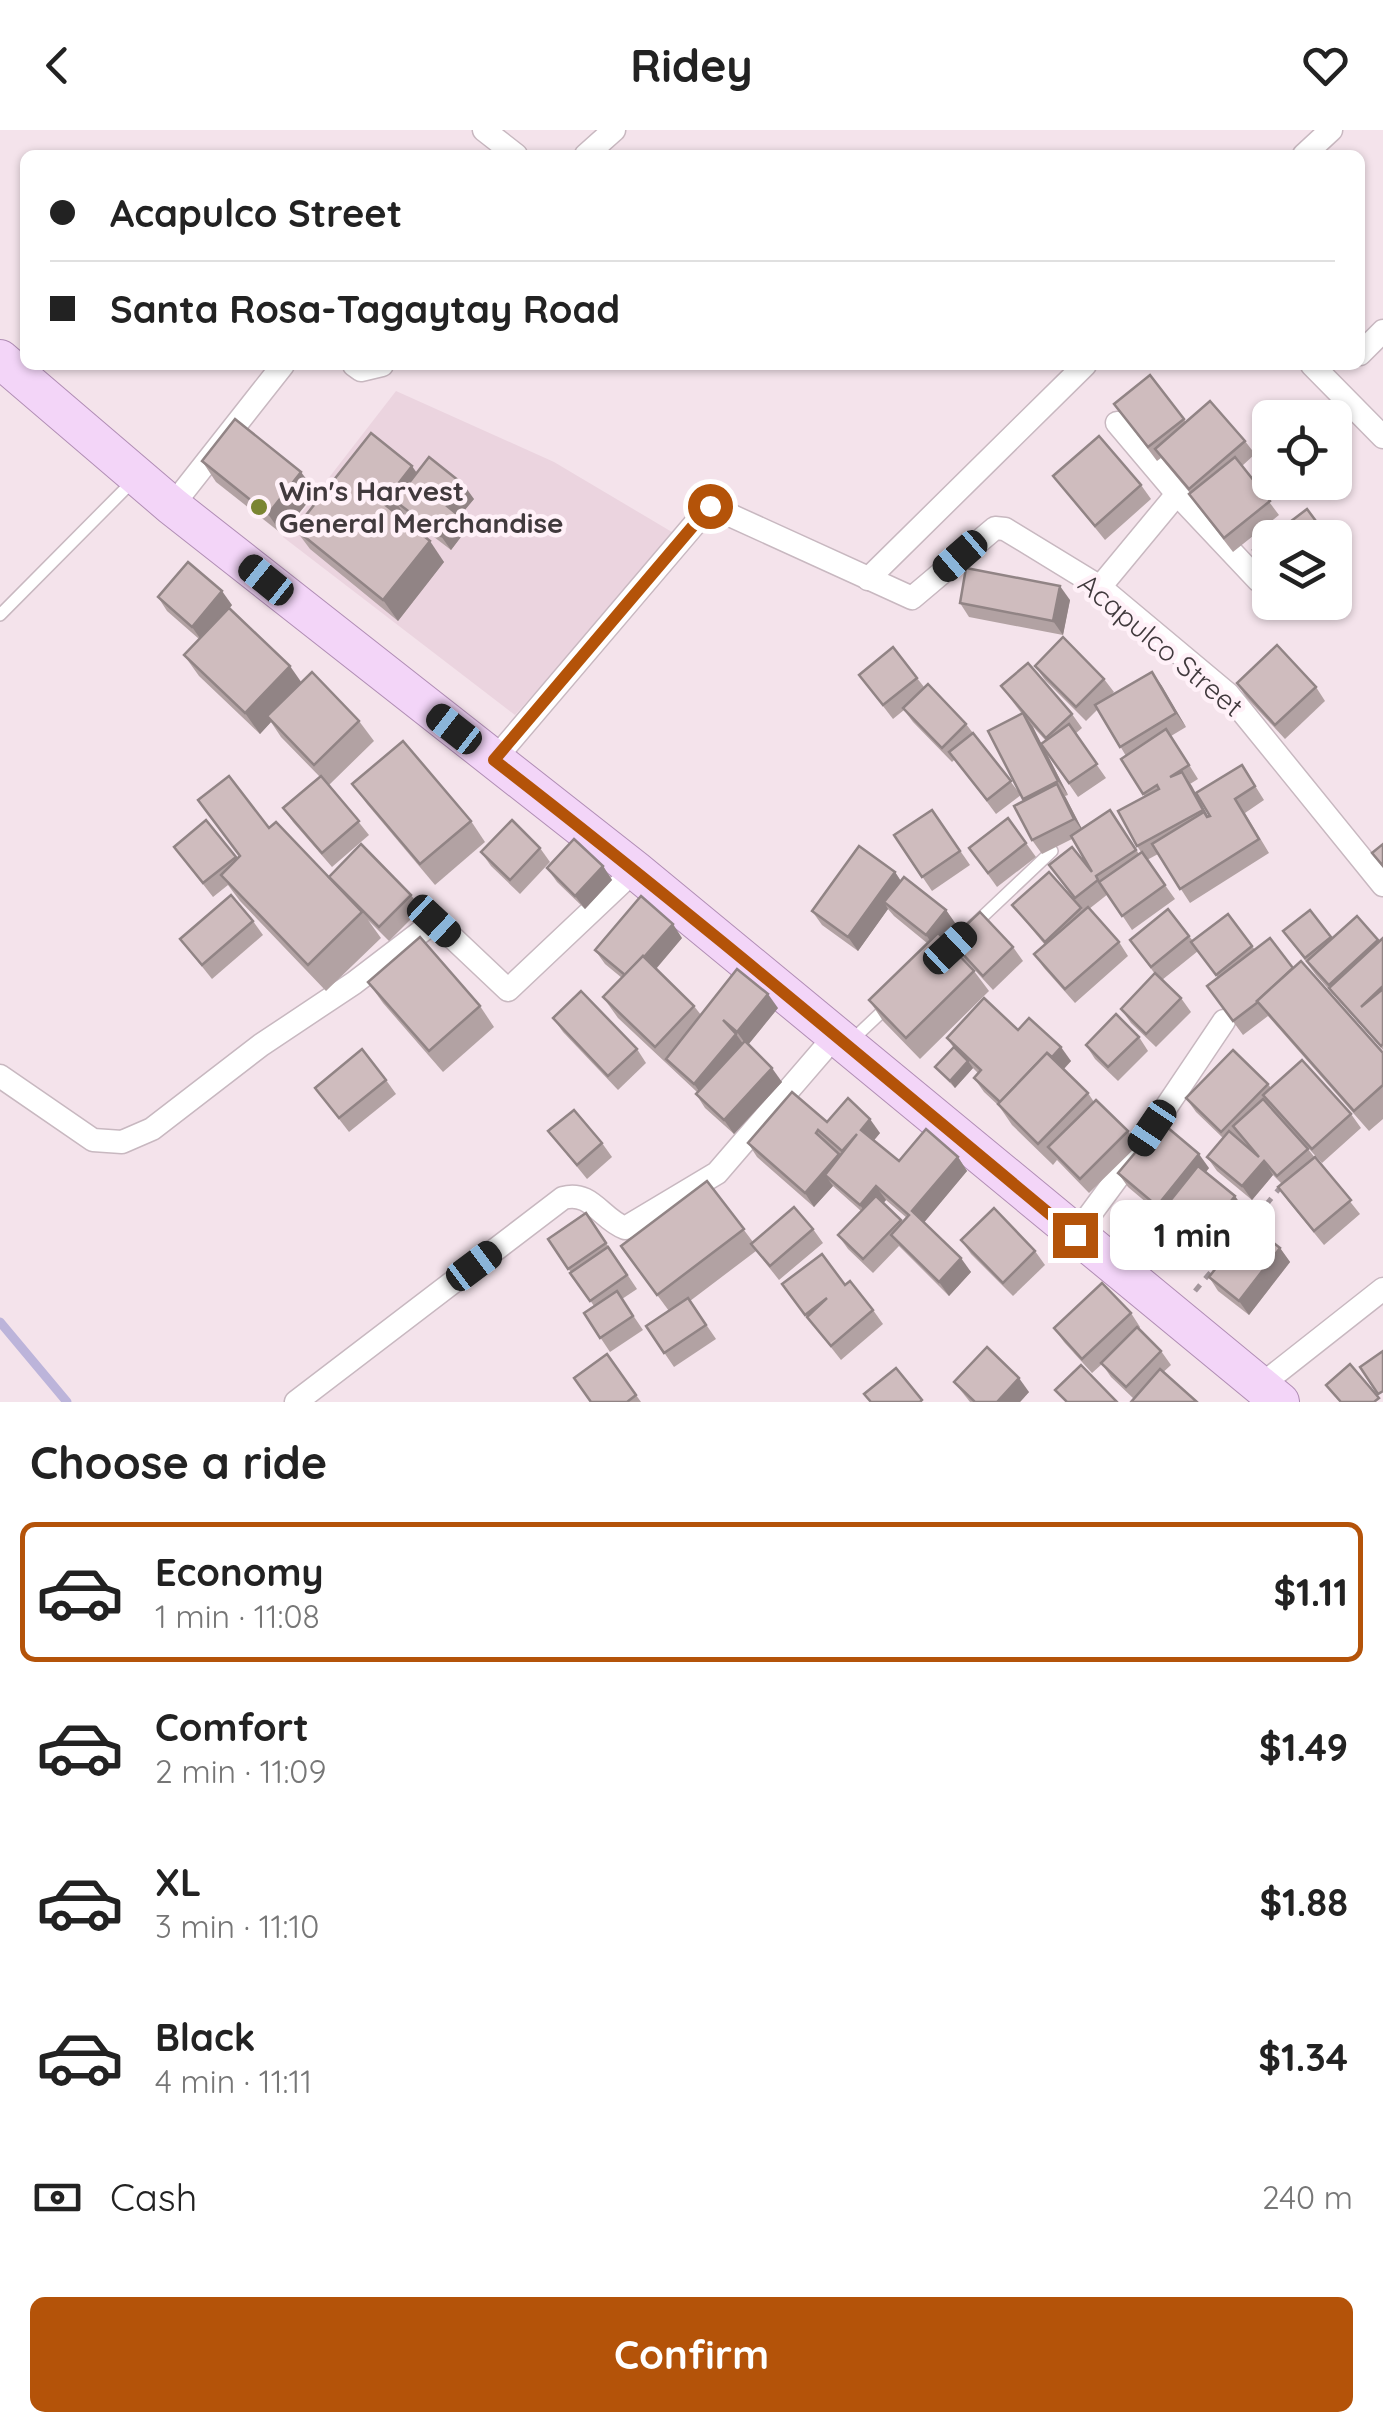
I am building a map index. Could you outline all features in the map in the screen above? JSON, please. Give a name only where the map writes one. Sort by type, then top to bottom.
[{"type":"main road","points":[[0,359],[172,506],[635,870],[1270,1394]]},
{"type":"street","points":[[484,130],[510,150]]},
{"type":"street","points":[[592,150],[614,130]]},
{"type":"street","points":[[1309,150],[1331,130]]},
{"type":"street","points":[[172,506],[279,370]]},
{"type":"street","points":[[868,579],[1080,370]]},
{"type":"street","points":[[1317,370],[1383,437]]},
{"type":"street","points":[[1330,384],[1344,370]]},
{"type":"street","points":[[1117,422],[1252,574]]},
{"type":"street","points":[[1100,588],[1178,494]]},
{"type":"street","name":"Acapulco Street","points":[[494,760],[710,506],[912,598],[995,528],[1005,530],[1100,588],[1228,694],[1383,885]]},
{"type":"street","points":[[0,1076],[94,1140],[122,1142],[152,1129],[434,921],[508,990],[635,870]]},
{"type":"street","points":[[1075,1235],[1224,1021]]},
{"type":"street","points":[[296,1402],[563,1198],[576,1194],[585,1197],[614,1224],[625,1228],[717,1173],[842,1040]]},
{"type":"street","points":[[1270,1394],[1383,1289]]},
{"type":"lane","points":[[0,615],[139,476]]},
{"type":"lane","points":[[929,967],[1052,851]]},
{"type":"lane","points":[[842,1040],[902,993]]},
{"type":"path","points":[[1175,1317],[1279,1189]]},
{"type":"shaded area","points":[[396,391],[554,462],[677,535],[515,715],[283,537]]},
{"type":"building","points":[[1150,375],[1184,419],[1148,447],[1114,404]]},
{"type":"building","points":[[1210,401],[1245,441],[1189,489],[1155,449]]},
{"type":"building","points":[[235,419],[301,472],[268,514],[202,461]]},
{"type":"building","points":[[371,433],[412,466],[383,503],[430,541],[383,600],[295,529]]},
{"type":"building","points":[[1099,436],[1141,485],[1095,526],[1053,476]]},
{"type":"building","points":[[429,457],[464,485],[447,506],[458,515],[441,536],[395,501]]},
{"type":"building","points":[[1235,457],[1252,478],[1252,500],[1270,501],[1224,538],[1189,494]]},
{"type":"building","points":[[1307,509],[1315,520],[1293,520]]},
{"type":"building","points":[[188,562],[222,591],[192,627],[158,597]]},
{"type":"building","points":[[966,568],[1060,586],[1053,621],[960,603]]},
{"type":"building","points":[[229,608],[290,666],[245,713],[184,655]]},
{"type":"building","points":[[1063,637],[1104,679],[1076,707],[1035,666]]},
{"type":"building","points":[[1277,645],[1316,687],[1275,725],[1237,683]]},
{"type":"building","points":[[893,647],[917,678],[883,705],[859,675]]},
{"type":"building","points":[[1028,663],[1072,714],[1046,738],[1001,686]]},
{"type":"building","points":[[312,672],[359,721],[314,765],[267,716]]},
{"type":"building","points":[[1152,672],[1176,713],[1120,747],[1095,705]]},
{"type":"building","points":[[928,684],[966,724],[942,748],[903,708]]},
{"type":"building","points":[[1023,713],[1058,781],[1023,799],[988,731]]},
{"type":"building","points":[[1069,724],[1097,764],[1069,783],[1041,744]]},
{"type":"building","points":[[1166,729],[1189,765],[1170,777],[1182,772],[1203,810],[1137,846],[1118,811],[1159,789],[1157,785],[1143,794],[1121,759]]},
{"type":"building","points":[[973,733],[1011,781],[987,800],[949,752]]},
{"type":"building","points":[[403,741],[471,821],[420,864],[352,784]]},
{"type":"building","points":[[1242,765],[1255,786],[1235,799],[1259,839],[1180,889],[1152,844],[1204,812],[1210,816],[1196,793]]},
{"type":"building","points":[[229,776],[269,828],[276,822],[362,912],[308,965],[221,875],[240,856],[198,800]]},
{"type":"building","points":[[321,776],[359,821],[322,853],[283,808]]},
{"type":"building","points":[[1057,784],[1074,819],[1032,840],[1014,806]]},
{"type":"building","points":[[932,810],[960,851],[922,877],[894,835]]},
{"type":"building","points":[[1110,810],[1136,850],[1096,876],[1098,880],[1075,898],[1049,865],[1072,847],[1092,872],[1071,836]]},
{"type":"building","points":[[1008,818],[1026,843],[988,873],[969,848]]},
{"type":"building","points":[[206,820],[236,857],[203,883],[174,847]]},
{"type":"building","points":[[512,820],[540,848],[510,880],[481,852]]},
{"type":"building","points":[[574,839],[603,866],[575,896],[547,868]]},
{"type":"building","points":[[361,844],[411,895],[379,927],[329,877]]},
{"type":"building","points":[[1383,844],[1383,866],[1372,853]]},
{"type":"building","points":[[859,846],[895,872],[848,937],[812,911]]},
{"type":"building","points":[[1142,852],[1165,885],[1122,916],[1099,882]]},
{"type":"building","points":[[1049,872],[1081,908],[1045,942],[1012,905]]},
{"type":"building","points":[[904,877],[946,910],[926,935],[884,902]]},
{"type":"building","points":[[231,895],[253,921],[202,965],[180,939]]},
{"type":"building","points":[[641,896],[673,924],[625,975],[595,950]]},
{"type":"building","points":[[1088,907],[1119,942],[1065,989],[1034,954]]},
{"type":"building","points":[[1168,909],[1189,936],[1151,967],[1130,940]]},
{"type":"building","points":[[1310,910],[1331,937],[1305,958],[1283,931]]},
{"type":"building","points":[[980,912],[1013,947],[983,976],[950,940]]},
{"type":"building","points":[[1228,914],[1252,946],[1216,975],[1191,942]]},
{"type":"building","points":[[1357,916],[1378,940],[1329,985],[1307,961]]},
{"type":"building","points":[[938,933],[974,971],[906,1038],[869,1000]]},
{"type":"building","points":[[420,937],[480,1006],[429,1051],[368,982]]},
{"type":"building","points":[[1270,938],[1293,968],[1233,1021],[1207,986]]},
{"type":"building","points":[[1383,938],[1383,986],[1361,1007],[1383,989],[1381,1046],[1329,988]]},
{"type":"building","points":[[643,956],[694,1006],[655,1047],[603,997]]},
{"type":"building","points":[[1301,961],[1383,1053],[1383,1085],[1354,1111],[1257,1001]]},
{"type":"building","points":[[737,969],[768,994],[737,1032],[723,1020],[736,1034],[694,1084],[666,1059]]},
{"type":"building","points":[[1155,973],[1181,998],[1146,1034],[1121,1009]]},
{"type":"building","points":[[581,991],[637,1049],[608,1076],[553,1018]]},
{"type":"building","points":[[984,998],[1018,1030],[1029,1018],[1061,1047],[1052,1057],[1047,1053],[1000,1102],[974,1078],[981,1070],[947,1038]]},
{"type":"building","points":[[1116,1014],[1139,1037],[1108,1067],[1086,1045]]},
{"type":"building","points":[[745,1041],[772,1068],[724,1120],[696,1094]]},
{"type":"building","points":[[954,1047],[968,1061],[950,1081],[935,1067]]},
{"type":"building","points":[[362,1049],[386,1080],[339,1118],[315,1088]]},
{"type":"building","points":[[1233,1050],[1268,1084],[1221,1132],[1186,1098]]},
{"type":"building","points":[[1047,1053],[1088,1093],[1038,1144],[998,1104]]},
{"type":"building","points":[[1302,1060],[1351,1114],[1312,1149],[1263,1095]]},
{"type":"building","points":[[792,1092],[827,1122],[848,1098],[870,1119],[861,1130],[899,1161],[926,1129],[958,1157],[912,1211],[961,1258],[939,1282],[891,1235],[909,1215],[876,1186],[860,1205],[825,1175],[857,1134],[842,1151],[818,1130],[816,1133],[839,1154],[805,1193],[748,1143]]},
{"type":"building","points":[[1263,1099],[1308,1149],[1277,1176],[1264,1161],[1242,1186],[1207,1157],[1229,1131],[1259,1157],[1233,1126]]},
{"type":"building","points":[[1096,1100],[1128,1131],[1080,1179],[1048,1147]]},
{"type":"building","points":[[574,1110],[602,1143],[577,1165],[548,1131]]},
{"type":"building","points":[[1161,1122],[1199,1154],[1157,1206],[1118,1173]]},
{"type":"building","points":[[1315,1157],[1351,1200],[1314,1231],[1278,1187]]},
{"type":"building","points":[[1198,1166],[1235,1196],[1195,1246],[1158,1216]]},
{"type":"building","points":[[707,1181],[744,1229],[657,1295],[621,1246]]},
{"type":"building","points":[[876,1196],[901,1220],[863,1259],[838,1235]]},
{"type":"building","points":[[794,1207],[813,1229],[770,1266],[751,1244]]},
{"type":"building","points":[[994,1208],[1035,1251],[1003,1283],[961,1240]]},
{"type":"building","points":[[586,1213],[606,1243],[568,1269],[548,1239]]},
{"type":"building","points":[[1250,1224],[1280,1248],[1239,1301],[1209,1277]]},
{"type":"building","points":[[608,1247],[627,1275],[590,1301],[570,1273]]},
{"type":"building","points":[[822,1254],[845,1285],[850,1281],[873,1310],[831,1346],[807,1317],[827,1298],[805,1315],[782,1284]]},
{"type":"building","points":[[1102,1283],[1131,1313],[1082,1359],[1054,1328]]},
{"type":"building","points":[[617,1291],[633,1316],[600,1338],[584,1313]]},
{"type":"building","points":[[688,1298],[706,1325],[664,1353],[646,1326]]},
{"type":"building","points":[[1137,1327],[1161,1351],[1126,1387],[1101,1363]]},
{"type":"building","points":[[987,1347],[1019,1378],[997,1402],[975,1402],[954,1382]]},
{"type":"building","points":[[1383,1351],[1383,1391],[1378,1394],[1360,1367]]},
{"type":"building","points":[[607,1354],[636,1395],[627,1402],[591,1402],[574,1378]]},
{"type":"building","points":[[1350,1364],[1379,1398],[1374,1402],[1341,1402],[1326,1385]]},
{"type":"building","points":[[1081,1365],[1117,1402],[1067,1402],[1055,1390]]},
{"type":"building","points":[[896,1368],[922,1400],[871,1402],[864,1394]]},
{"type":"building","points":[[1160,1369],[1197,1402],[1131,1402]]},
{"type":"waterway","points":[[0,1322],[67,1402]]},
{"type":"place","name":"Win's Harvest General Merchandise","points":[[259,507]]},
{"type":"route","points":[[710,506],[494,760],[836,1034],[1075,1235]]}]
